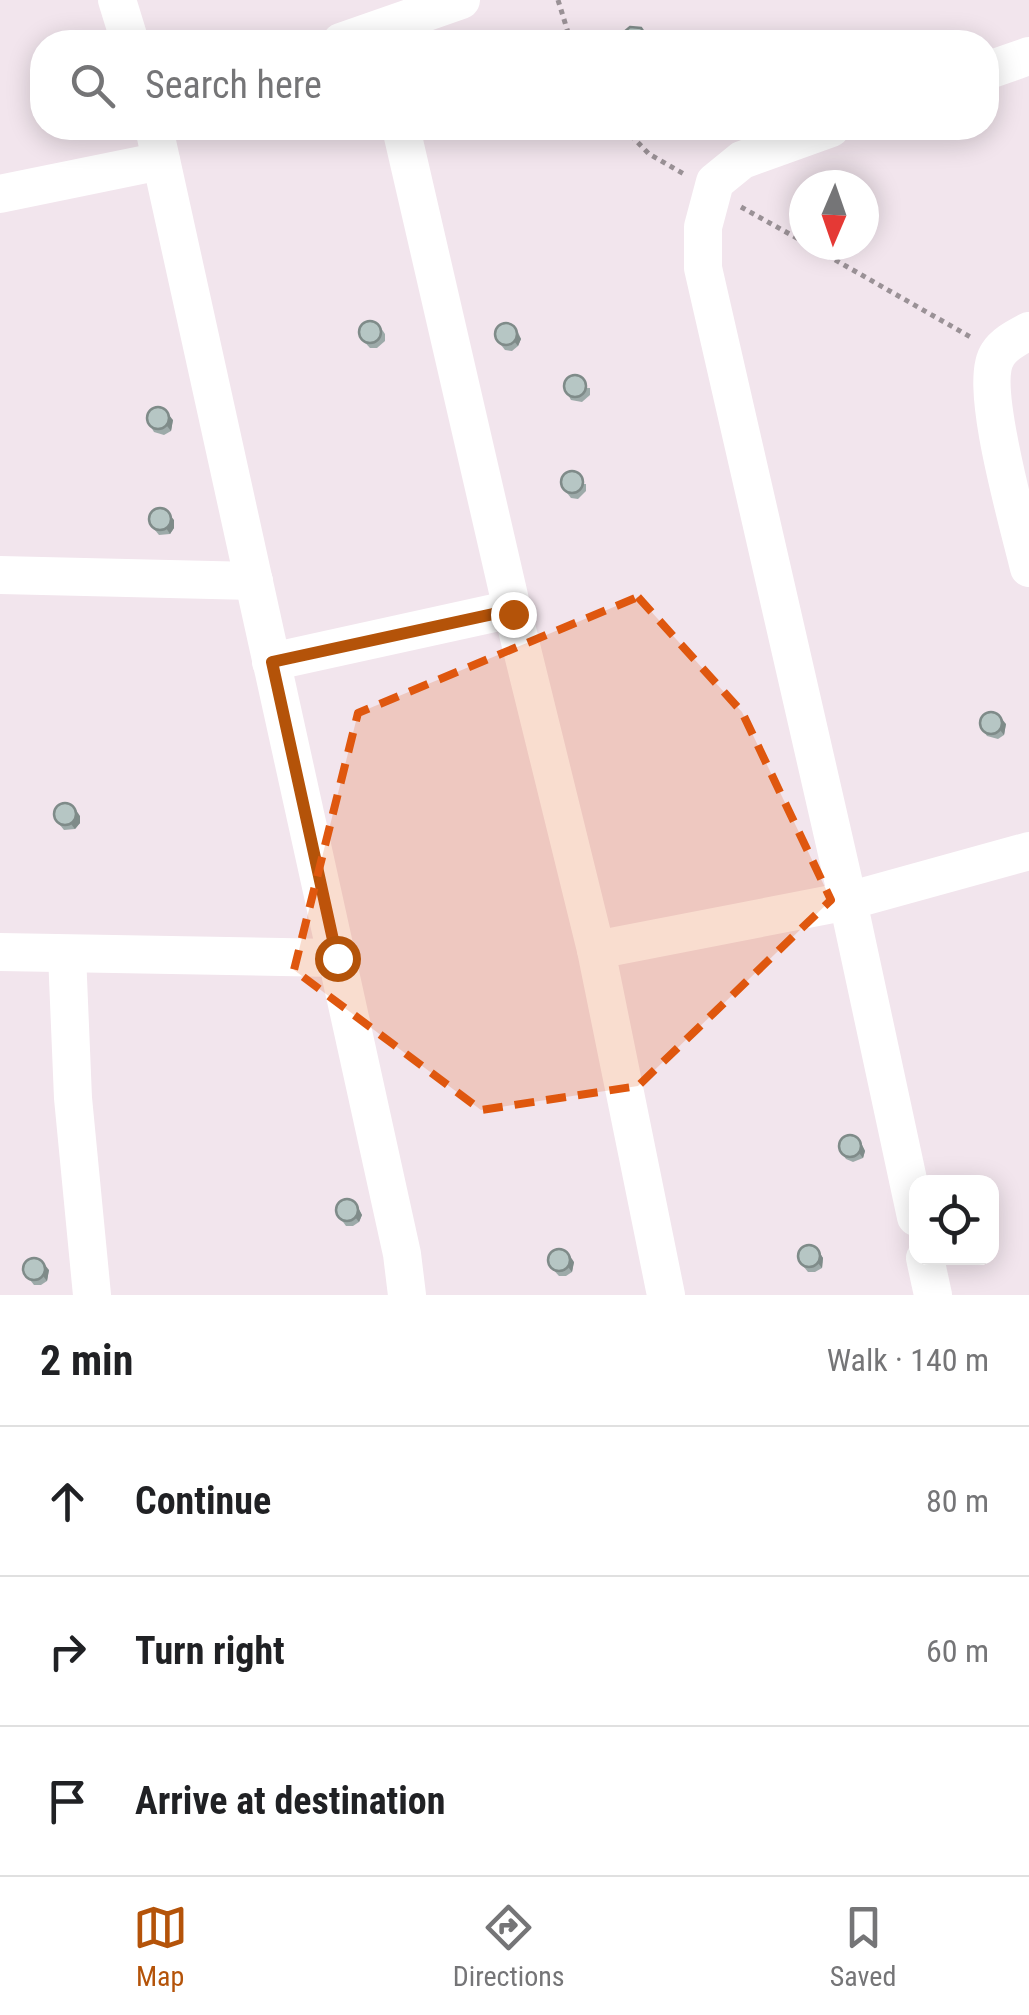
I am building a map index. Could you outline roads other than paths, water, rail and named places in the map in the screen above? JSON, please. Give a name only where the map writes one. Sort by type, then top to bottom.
[{"type":"street","points":[[117,0],[126,30]]},
{"type":"street","points":[[394,30],[462,0]]},
{"type":"street","points":[[999,66],[1029,56]]},
{"type":"street","points":[[403,140],[596,950],[666,1295]]},
{"type":"street","points":[[798,140],[742,160],[715,182],[703,227],[702,268],[909,1184]]},
{"type":"street","points":[[0,194],[158,144],[402,1254],[407,1295]]},
{"type":"street","points":[[1029,330],[998,352],[993,365],[993,404],[1029,568]]},
{"type":"street","points":[[0,575],[254,582]]},
{"type":"street","points":[[272,662],[512,610]]},
{"type":"street","points":[[596,950],[848,901],[1029,851]]},
{"type":"street","points":[[0,952],[337,958]]},
{"type":"street","points":[[67,954],[72,1098],[92,1295]]},
{"type":"street","points":[[927,1265],[934,1295]]}]
